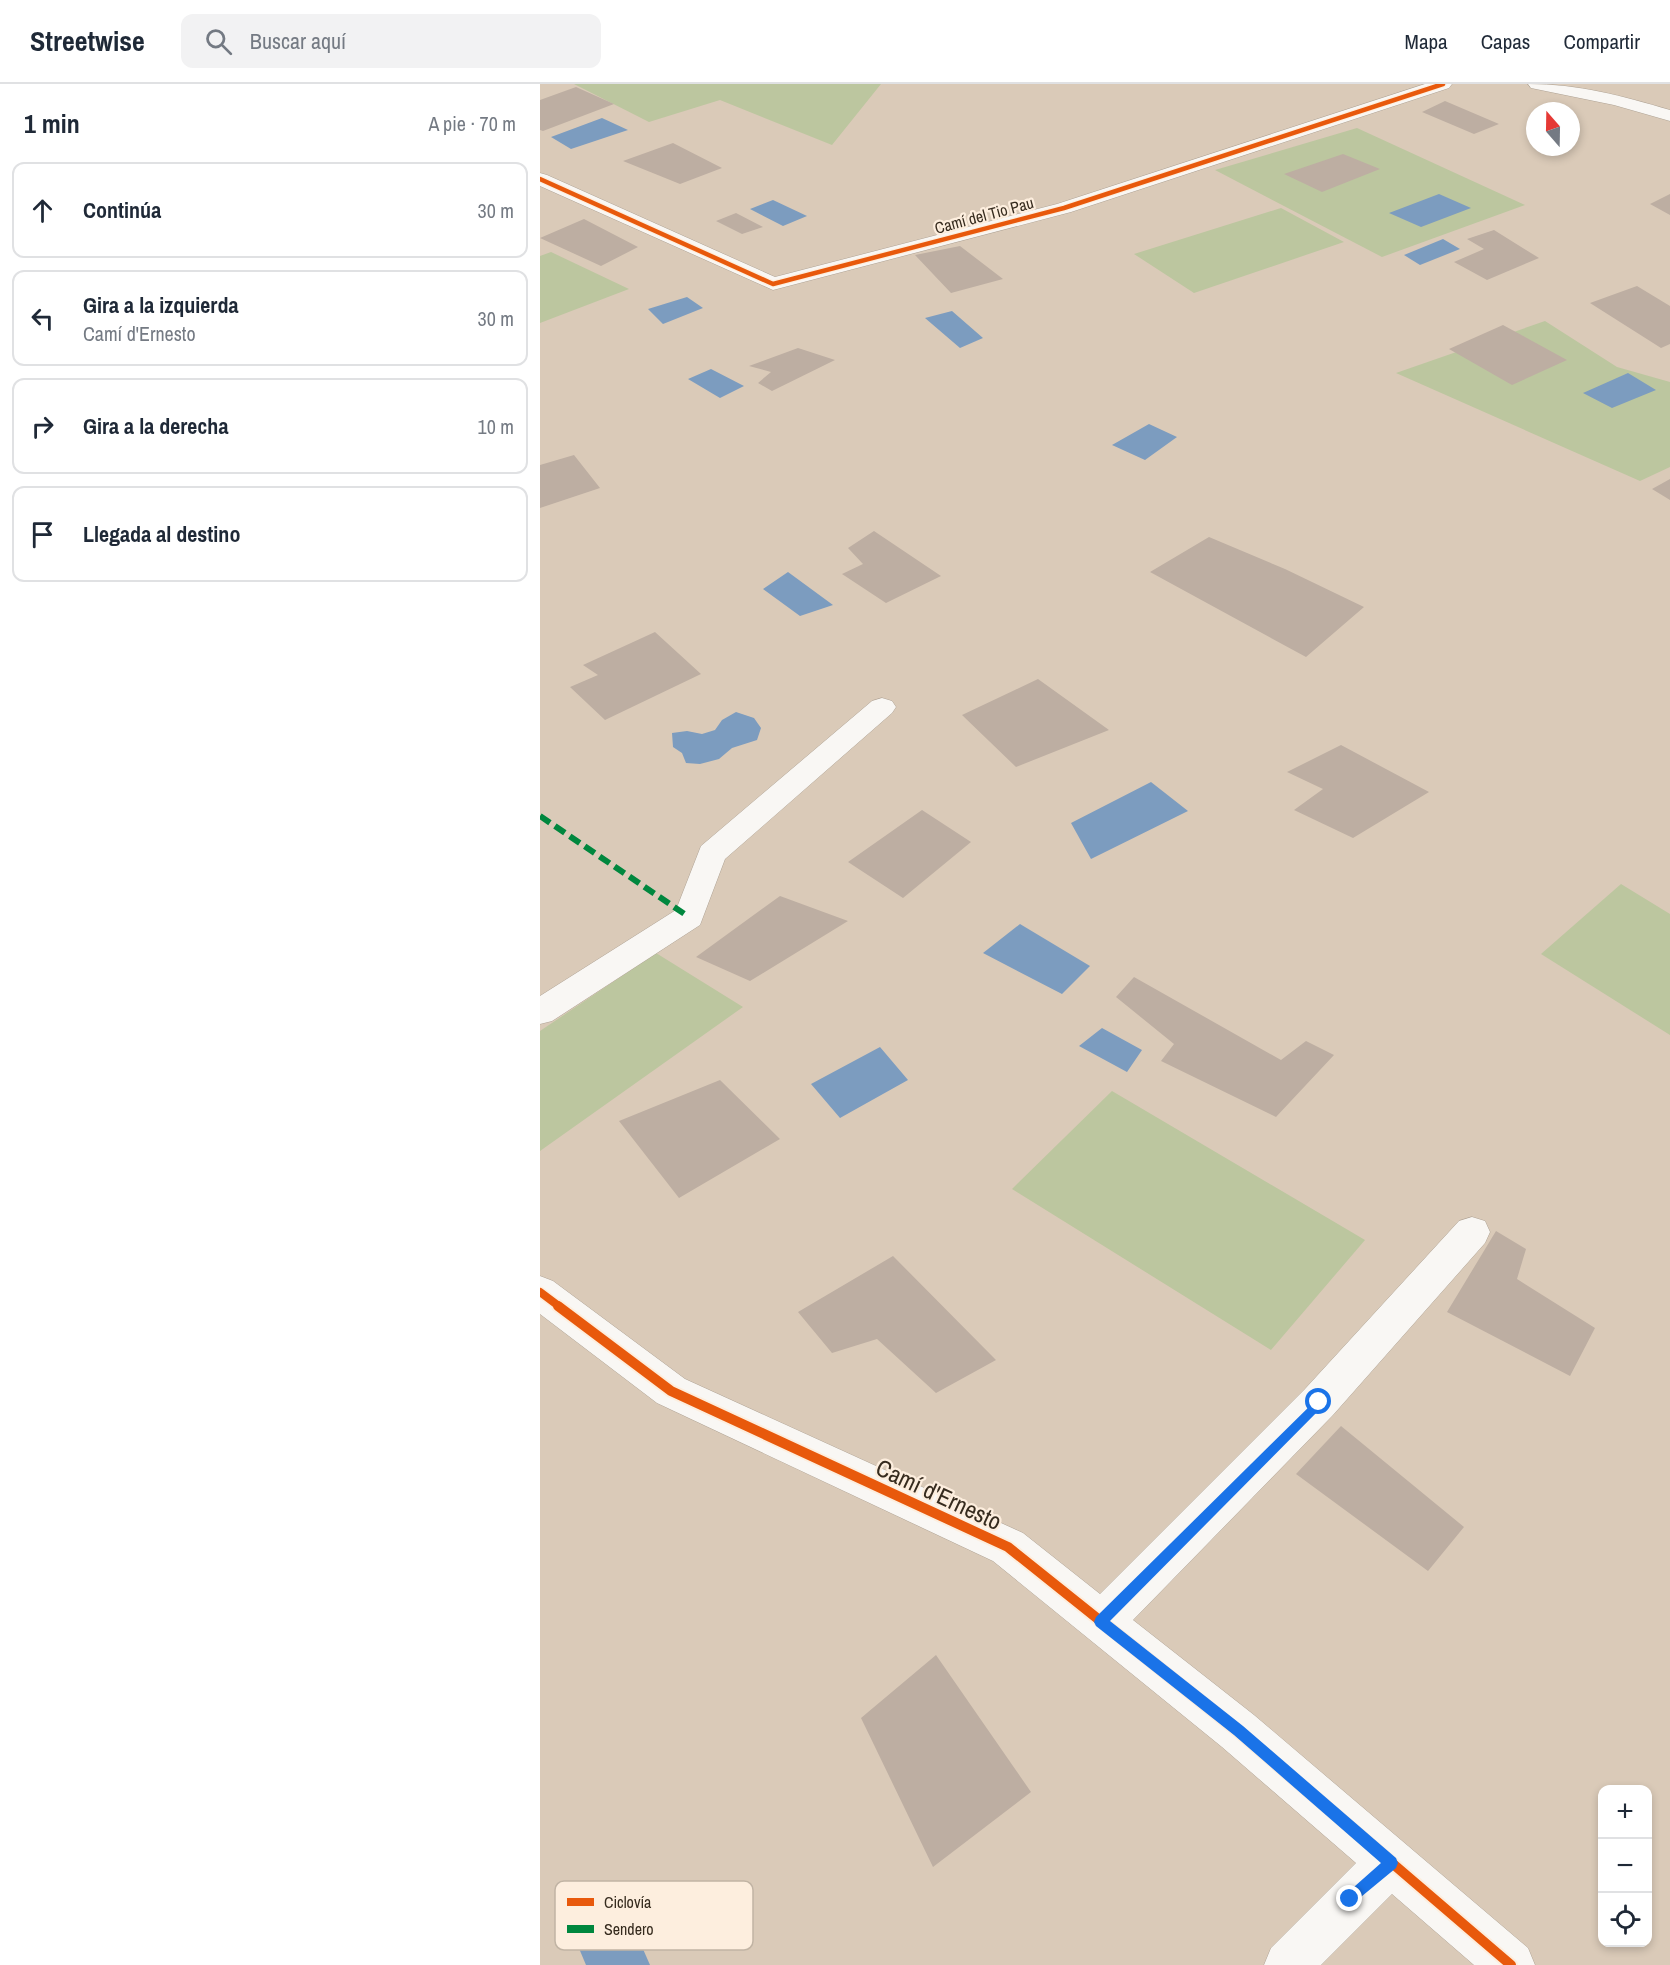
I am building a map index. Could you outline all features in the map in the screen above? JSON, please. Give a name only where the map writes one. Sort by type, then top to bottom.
[{"type":"street","name":"Camí del Tio Pau","points":[[540,179],[773,284],[1064,208],[1443,84]]},
{"type":"street","points":[[1537,84],[1617,100],[1670,116]]},
{"type":"street","points":[[540,1012],[689,917],[712,854],[882,707]]},
{"type":"street","points":[[1101,1622],[1319,1402],[1472,1232]]},
{"type":"street","name":"Camí d'Ernesto","points":[[540,1292],[671,1391],[1008,1547],[1238,1731],[1511,1965]]},
{"type":"street","points":[[1288,1965],[1350,1899],[1391,1863]]},
{"type":"green space","points":[[574,84],[881,84],[832,145],[720,100],[649,122]]},
{"type":"green space","points":[[1357,128],[1525,205],[1382,257],[1215,170]]},
{"type":"green space","points":[[1281,208],[1344,242],[1194,293],[1134,254]]},
{"type":"green space","points":[[551,252],[629,289],[540,323],[540,256]]},
{"type":"green space","points":[[1545,321],[1617,367],[1670,382],[1670,467],[1640,481],[1396,373]]},
{"type":"green space","points":[[1621,884],[1670,914],[1670,1035],[1541,954]]},
{"type":"green space","points":[[656,953],[743,1007],[540,1151],[540,1031]]},
{"type":"green space","points":[[1112,1091],[1365,1240],[1271,1350],[1012,1189]]},
{"type":"water","points":[[602,118],[628,130],[571,149],[551,137]]},
{"type":"water","points":[[1439,194],[1471,208],[1421,227],[1389,213]]},
{"type":"water","points":[[773,200],[807,216],[783,226],[750,209]]},
{"type":"water","points":[[1443,239],[1460,249],[1420,265],[1404,255]]},
{"type":"water","points":[[687,297],[703,308],[663,324],[648,309]]},
{"type":"water","points":[[952,311],[983,338],[960,348],[925,318]]},
{"type":"water","points":[[711,369],[744,386],[720,398],[688,379]]},
{"type":"water","points":[[1628,373],[1656,390],[1612,408],[1583,393]]},
{"type":"water","points":[[1149,424],[1177,437],[1145,460],[1112,445]]},
{"type":"water","points":[[788,572],[833,605],[800,616],[763,589]]},
{"type":"water","points":[[736,712],[754,718],[761,728],[757,740],[732,748],[719,759],[700,764],[686,763],[682,753],[673,747],[672,733],[687,731],[702,734],[715,730],[722,720]]},
{"type":"water","points":[[1151,782],[1188,811],[1091,859],[1071,823]]},
{"type":"water","points":[[1020,924],[1090,966],[1062,994],[983,953]]},
{"type":"water","points":[[1102,1028],[1142,1050],[1127,1072],[1079,1046]]},
{"type":"water","points":[[880,1047],[908,1080],[840,1118],[811,1084]]},
{"type":"water","points":[[580,1950],[643,1950],[650,1965],[586,1965]]},
{"type":"building","points":[[576,87],[614,104],[543,131],[540,130],[540,100]]},
{"type":"building","points":[[1445,101],[1499,124],[1474,134],[1422,112]]},
{"type":"building","points":[[673,143],[722,168],[680,184],[623,161]]},
{"type":"building","points":[[1343,154],[1380,169],[1322,192],[1284,174]]},
{"type":"building","points":[[1670,194],[1670,215],[1650,204]]},
{"type":"building","points":[[736,213],[763,227],[742,234],[716,221]]},
{"type":"building","points":[[584,219],[638,247],[601,266],[540,238]]},
{"type":"building","points":[[1494,230],[1539,258],[1487,280],[1454,262],[1484,249],[1467,239]]},
{"type":"building","points":[[960,246],[1003,279],[951,293],[915,255]]},
{"type":"building","points":[[1637,286],[1670,306],[1670,344],[1661,348],[1590,303]]},
{"type":"building","points":[[1503,325],[1567,360],[1512,385],[1449,349]]},
{"type":"building","points":[[798,348],[835,360],[772,391],[758,383],[771,372],[749,366]]},
{"type":"building","points":[[574,455],[600,488],[540,508],[540,465]]},
{"type":"building","points":[[1670,479],[1670,500],[1652,489]]},
{"type":"building","points":[[874,531],[941,576],[886,603],[842,574],[863,564],[848,548]]},
{"type":"building","points":[[1209,537],[1285,569],[1364,607],[1306,657],[1150,572]]},
{"type":"building","points":[[655,632],[701,674],[605,720],[570,687],[598,675],[583,665]]},
{"type":"building","points":[[1038,679],[1109,730],[1016,767],[962,715]]},
{"type":"building","points":[[1341,745],[1429,792],[1353,838],[1294,810],[1323,789],[1287,772]]},
{"type":"building","points":[[922,810],[971,842],[903,898],[848,862]]},
{"type":"building","points":[[780,896],[848,921],[750,981],[696,957]]},
{"type":"building","points":[[1134,977],[1281,1060],[1306,1041],[1334,1055],[1276,1117],[1161,1061],[1174,1044],[1116,997]]},
{"type":"building","points":[[720,1080],[780,1139],[679,1198],[619,1121]]},
{"type":"building","points":[[1496,1231],[1526,1249],[1517,1279],[1595,1328],[1570,1376],[1447,1312]]},
{"type":"building","points":[[893,1256],[996,1360],[936,1393],[877,1339],[832,1353],[798,1312]]},
{"type":"building","points":[[1341,1426],[1464,1527],[1428,1571],[1296,1474]]},
{"type":"building","points":[[936,1655],[1031,1792],[933,1867],[861,1718]]},
{"type":"marked path","points":[[540,816],[689,917]]},
{"type":"cycle path","points":[[540,179],[773,284],[1064,208],[1443,84]]},
{"type":"cycle path","points":[[540,1292],[671,1391],[1008,1547],[1238,1731],[1511,1965]]},
{"type":"route","points":[[1319,1402],[1101,1622],[1238,1731],[1391,1863],[1350,1899]]}]
